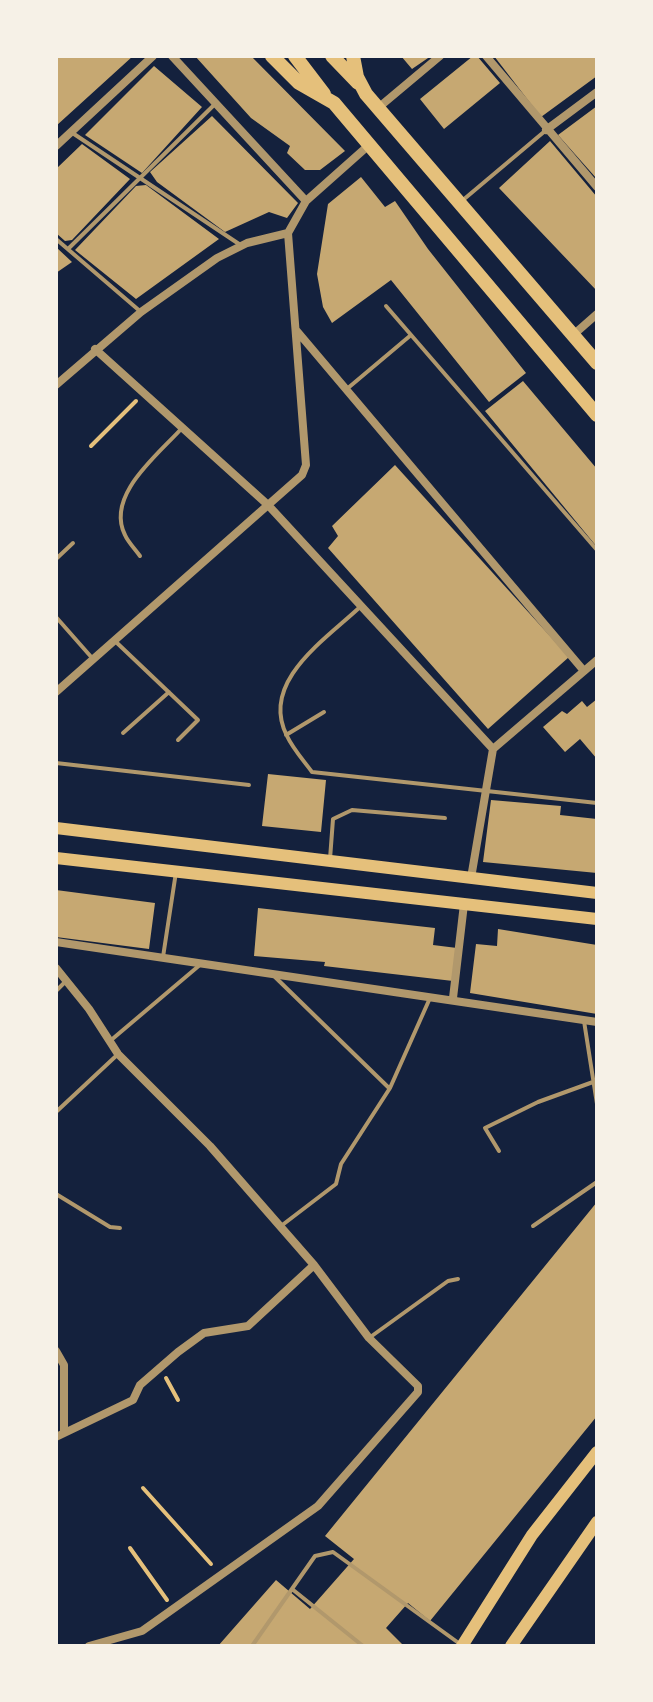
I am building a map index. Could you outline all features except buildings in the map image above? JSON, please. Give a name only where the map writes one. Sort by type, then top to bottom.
[{"type":"main road","points":[[272,56],[299,83],[327,97]]},
{"type":"main road","points":[[295,56],[597,415]]},
{"type":"main road","points":[[332,56],[462,202],[597,363]]},
{"type":"main road","points":[[353,56],[361,86]]},
{"type":"main road","points":[[56,828],[597,893]]},
{"type":"main road","points":[[56,858],[597,919]]},
{"type":"main road","points":[[462,1646],[532,1535],[597,1452]]},
{"type":"main road","points":[[511,1646],[597,1522]]},
{"type":"street","points":[[56,146],[153,56]]},
{"type":"street","points":[[172,56],[306,201]]},
{"type":"street","points":[[378,108],[440,56]]},
{"type":"street","points":[[486,56],[597,187]]},
{"type":"street","points":[[546,130],[597,92]]},
{"type":"street","points":[[56,692],[302,475],[306,465],[288,233],[306,201],[369,145]]},
{"type":"street","points":[[56,385],[141,312],[217,258],[241,246],[288,233]]},
{"type":"street","points":[[572,336],[597,314]]},
{"type":"street","points":[[296,330],[584,671]]},
{"type":"street","points":[[95,349],[268,505],[493,749]]},
{"type":"street","points":[[471,878],[493,749],[597,660]]},
{"type":"street","points":[[453,998],[464,904]]},
{"type":"street","points":[[56,942],[453,998],[597,1022]]},
{"type":"street","points":[[56,968],[118,1054],[210,1146],[314,1265],[369,1338],[418,1386],[415,1397],[318,1506],[142,1631],[89,1646]]},
{"type":"street","points":[[56,1351],[64,1365],[60,1435],[133,1400],[140,1385],[204,1333],[248,1326],[314,1265]]},
{"type":"street","points":[[121,1637],[128,1646]]},
{"type":"lane","points":[[68,249],[216,103]]},
{"type":"lane","points":[[462,202],[546,130]]},
{"type":"lane","points":[[71,132],[241,246]]},
{"type":"lane","points":[[56,239],[141,312]]},
{"type":"lane","points":[[386,306],[597,550]]},
{"type":"lane","points":[[346,389],[411,335]]},
{"type":"lane","points":[[140,556],[123,533],[121,514],[126,491],[182,428]]},
{"type":"lane","points":[[56,559],[73,543]]},
{"type":"lane","points":[[361,606],[299,665],[281,692],[280,712],[286,735],[312,772],[597,803]]},
{"type":"lane","points":[[56,617],[93,659]]},
{"type":"lane","points":[[114,640],[198,720],[178,740]]},
{"type":"lane","points":[[123,733],[169,692]]},
{"type":"lane","points":[[286,735],[324,712]]},
{"type":"lane","points":[[56,763],[249,785]]},
{"type":"lane","points":[[330,861],[333,819],[343,813],[352,810],[445,818]]},
{"type":"lane","points":[[163,957],[176,871]]},
{"type":"lane","points":[[110,1041],[202,963]]},
{"type":"lane","points":[[271,972],[390,1088]]},
{"type":"lane","points":[[56,991],[66,981]]},
{"type":"lane","points":[[281,1227],[336,1184],[341,1164],[390,1088],[431,995]]},
{"type":"lane","points":[[583,1019],[597,1104]]},
{"type":"lane","points":[[56,1112],[118,1054]]},
{"type":"lane","points":[[590,1059],[597,1065]]},
{"type":"lane","points":[[499,1151],[485,1128],[538,1102],[593,1082]]},
{"type":"lane","points":[[533,1226],[597,1182]]},
{"type":"lane","points":[[56,1194],[110,1227],[120,1228]]},
{"type":"lane","points":[[369,1338],[448,1281],[458,1279]]},
{"type":"lane","points":[[252,1646],[315,1556],[333,1552],[462,1646]]},
{"type":"lane","points":[[292,1589],[363,1646]]},
{"type":"path","points":[[91,446],[144,394]]},
{"type":"path","points":[[161,1369],[178,1400]]},
{"type":"path","points":[[143,1488],[221,1575]]},
{"type":"path","points":[[130,1548],[173,1609]]}]
